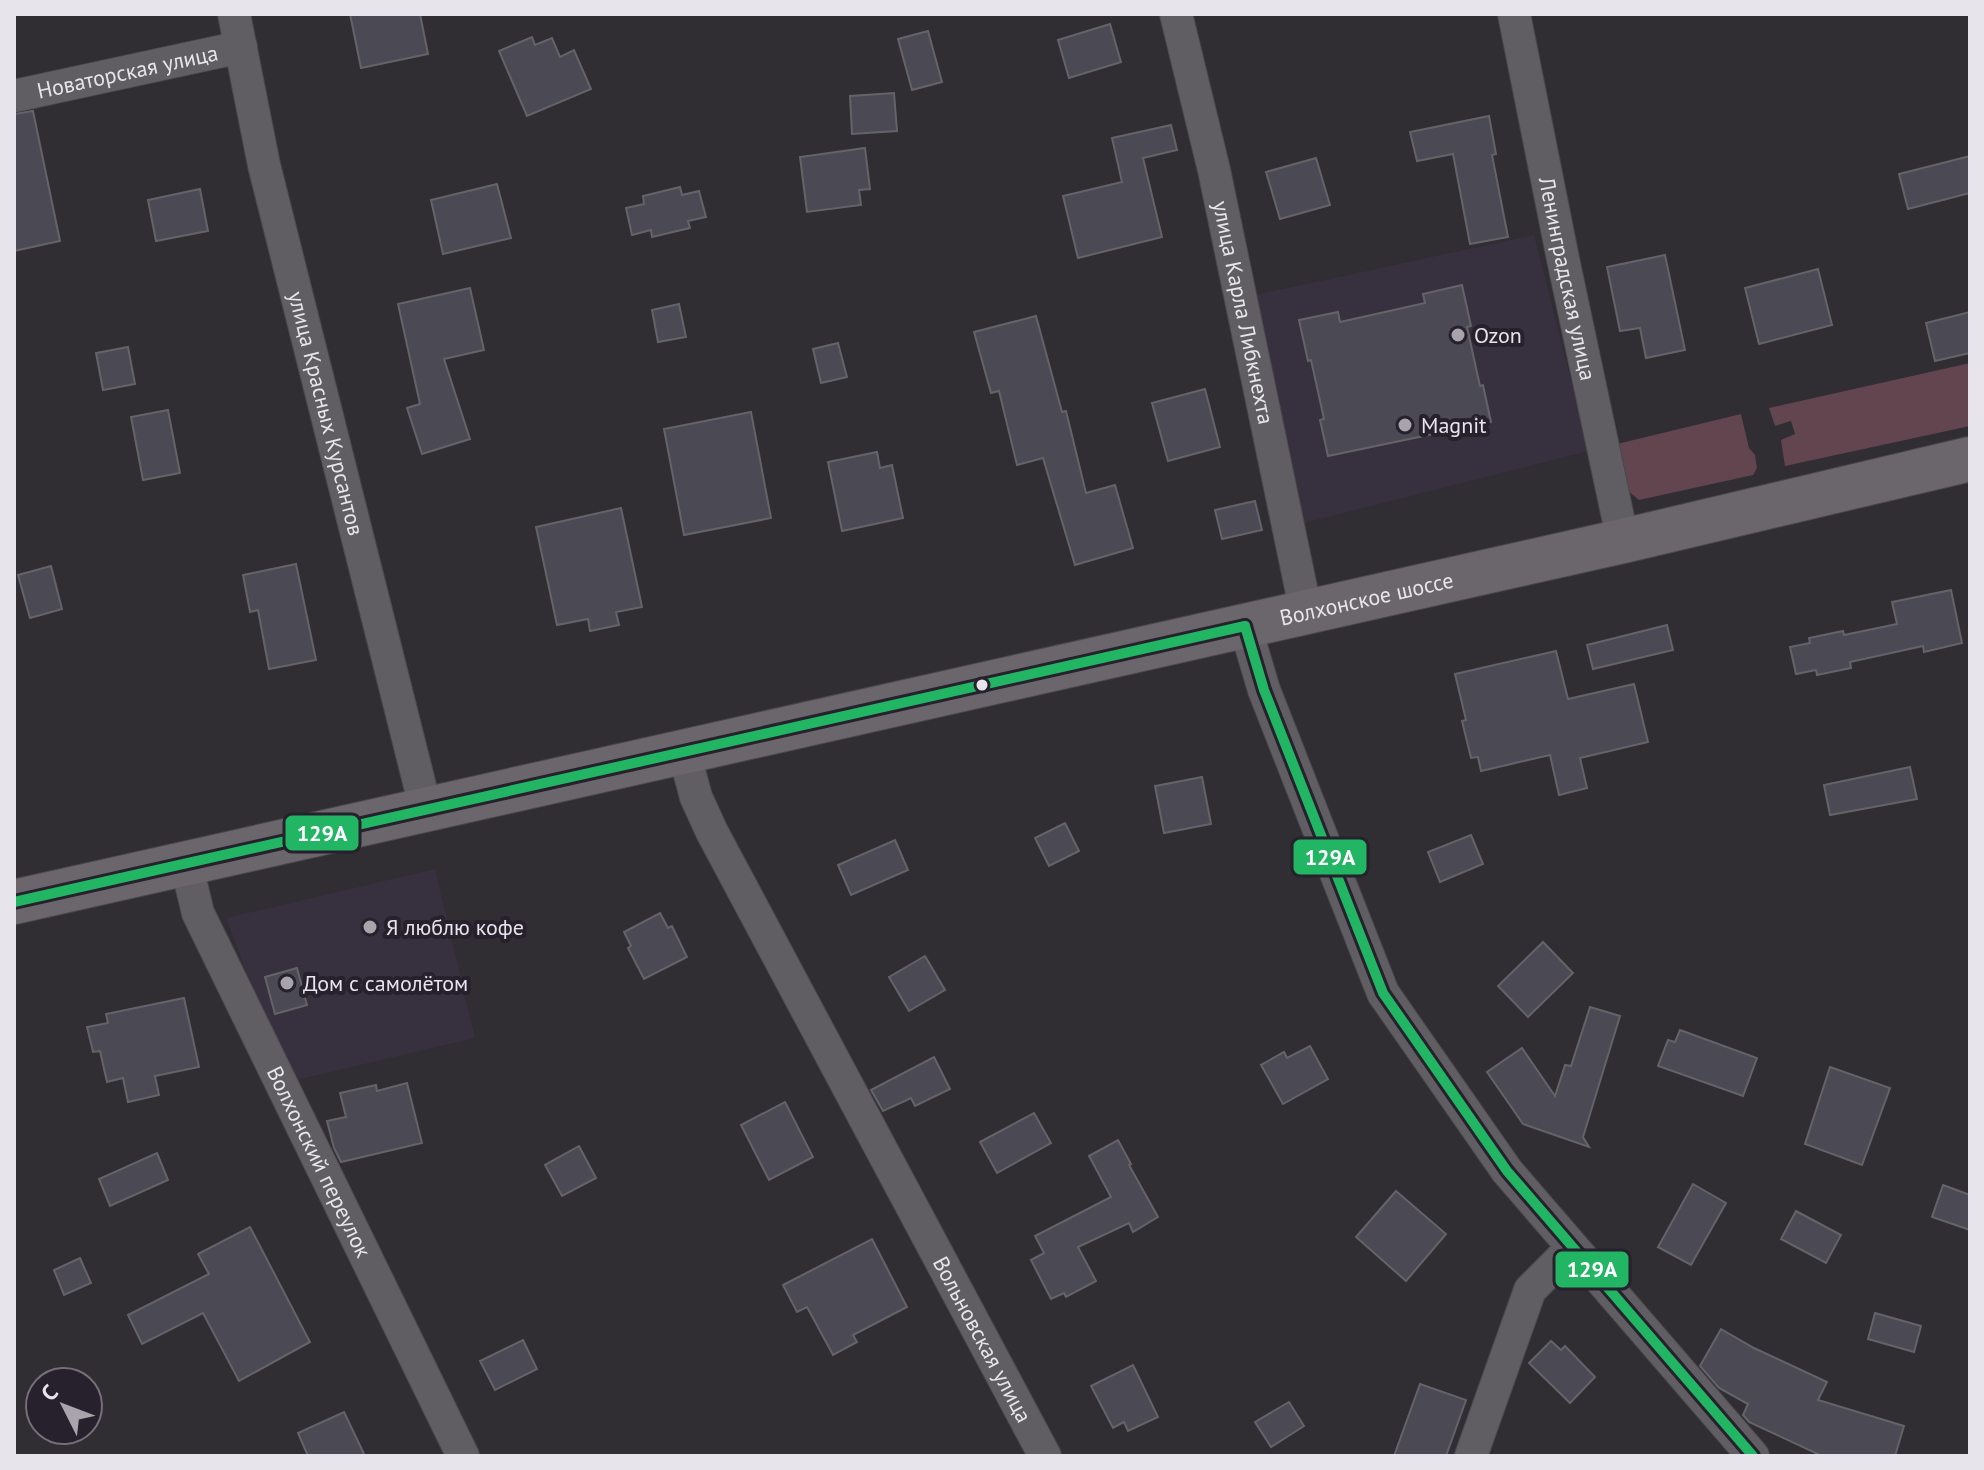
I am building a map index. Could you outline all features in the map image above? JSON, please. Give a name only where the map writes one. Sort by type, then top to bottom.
[{"type":"main road","name":"Волхонское шоссе","points":[[14,902],[1623,541],[1970,459]]},
{"type":"street","name":"улица Красных Курсантов","points":[[234,14],[264,165],[426,810]]},
{"type":"street","name":"улица Карла Либкнехта","points":[[1176,14],[1214,170],[1306,612]]},
{"type":"street","name":"Ленинградская улица","points":[[1514,14],[1623,541]]},
{"type":"street","name":"Новаторская улица","points":[[14,96],[241,47]]},
{"type":"street","points":[[1245,626],[1264,690],[1383,993],[1507,1171],[1753,1456]]},
{"type":"street","name":"Вольновская улица","points":[[684,752],[696,797],[712,832],[1045,1456]]},
{"type":"street","name":"Волхонский переулок","points":[[186,863],[198,913],[463,1456]]},
{"type":"street","points":[[1471,1456],[1530,1290],[1572,1248]]},
{"type":"shaded area","points":[[1534,235],[1589,451],[1300,524],[1250,296]]},
{"type":"shaded area","points":[[1970,363],[1970,426],[1785,466],[1781,440],[1795,434],[1791,421],[1775,426],[1769,408]]},
{"type":"shaded area","points":[[1741,414],[1749,448],[1755,455],[1757,468],[1753,475],[1639,500],[1627,490],[1617,444]]},
{"type":"shaded area","points":[[435,869],[475,1038],[288,1082],[226,918]]},
{"type":"building","points":[[350,14],[420,14],[428,54],[361,68]]},
{"type":"building","points":[[1110,24],[1121,62],[1069,78],[1058,40]]},
{"type":"building","points":[[928,31],[942,82],[912,90],[898,39]]},
{"type":"building","points":[[532,37],[535,45],[552,38],[560,57],[574,50],[591,89],[527,116],[499,51]]},
{"type":"building","points":[[894,93],[897,131],[852,134],[850,96]]},
{"type":"building","points":[[33,111],[60,241],[14,251],[14,114]]},
{"type":"building","points":[[1489,116],[1496,154],[1492,155],[1508,237],[1470,244],[1453,154],[1417,161],[1410,132]]},
{"type":"building","points":[[1171,125],[1177,150],[1143,158],[1162,237],[1078,258],[1063,196],[1122,182],[1112,138]]},
{"type":"building","points":[[865,148],[870,189],[859,190],[861,205],[807,212],[800,157]]},
{"type":"building","points":[[1970,156],[1970,193],[1908,209],[1899,174]]},
{"type":"building","points":[[1316,158],[1330,205],[1280,219],[1266,172]]},
{"type":"building","points":[[497,184],[511,238],[443,254],[431,200]]},
{"type":"building","points":[[680,187],[682,195],[699,191],[706,217],[688,221],[690,228],[652,237],[651,230],[632,235],[626,208],[644,204],[643,196]]},
{"type":"building","points":[[200,189],[208,231],[156,241],[148,200]]},
{"type":"building","points":[[1665,255],[1685,350],[1646,358],[1640,328],[1620,331],[1607,267]]},
{"type":"building","points":[[1818,269],[1832,325],[1759,344],[1745,288]]},
{"type":"building","points":[[1462,285],[1471,326],[1467,327],[1491,422],[1328,456],[1320,420],[1324,419],[1299,320],[1338,312],[1340,322],[1425,303],[1423,294]]},
{"type":"building","points":[[470,288],[484,350],[444,359],[470,439],[422,454],[407,408],[420,404],[398,304]]},
{"type":"building","points":[[679,304],[686,337],[658,342],[652,310]]},
{"type":"building","points":[[1970,312],[1970,353],[1935,361],[1926,323]]},
{"type":"building","points":[[1036,316],[1062,412],[1066,411],[1086,493],[1115,485],[1133,548],[1075,565],[1043,458],[1017,465],[999,391],[991,393],[974,332]]},
{"type":"building","points":[[838,343],[847,377],[821,383],[813,349]]},
{"type":"building","points":[[128,347],[135,384],[103,390],[96,353]]},
{"type":"building","points":[[1205,389],[1220,447],[1168,461],[1152,403]]},
{"type":"building","points":[[168,410],[180,473],[143,480],[131,417]]},
{"type":"building","points":[[751,412],[771,518],[684,535],[664,429]]},
{"type":"building","points":[[877,452],[880,468],[892,465],[903,518],[842,531],[828,462]]},
{"type":"building","points":[[1255,501],[1262,530],[1222,539],[1215,510]]},
{"type":"building","points":[[621,508],[642,607],[616,612],[619,625],[590,631],[588,619],[557,625],[536,527]]},
{"type":"building","points":[[296,564],[316,660],[269,669],[258,610],[250,612],[243,575]]},
{"type":"building","points":[[51,566],[62,609],[30,618],[18,575]]},
{"type":"building","points":[[1951,590],[1962,643],[1924,652],[1923,646],[1850,662],[1851,668],[1817,675],[1816,670],[1796,674],[1790,647],[1810,643],[1809,638],[1843,631],[1844,635],[1897,624],[1892,602]]},
{"type":"building","points":[[1667,625],[1673,650],[1593,669],[1587,645]]},
{"type":"building","points":[[1556,651],[1568,699],[1634,684],[1648,742],[1580,758],[1587,788],[1559,795],[1550,755],[1481,771],[1478,757],[1471,758],[1455,674]]},
{"type":"building","points":[[1910,767],[1917,799],[1830,815],[1824,785]]},
{"type":"building","points":[[1202,777],[1211,824],[1164,833],[1155,786]]},
{"type":"building","points":[[1065,823],[1079,851],[1049,866],[1035,838]]},
{"type":"building","points":[[1471,835],[1483,864],[1440,882],[1428,852]]},
{"type":"building","points":[[895,840],[908,870],[851,895],[838,865]]},
{"type":"building","points":[[660,913],[668,928],[672,926],[687,957],[644,979],[628,948],[631,946],[624,932]]},
{"type":"building","points":[[1543,942],[1573,973],[1528,1017],[1498,986]]},
{"type":"building","points":[[925,956],[945,990],[909,1011],[889,977]]},
{"type":"building","points":[[297,968],[307,1005],[275,1014],[265,977]]},
{"type":"building","points":[[184,998],[199,1067],[155,1076],[159,1095],[128,1102],[123,1078],[107,1082],[100,1051],[93,1052],[87,1027],[108,1023],[106,1014]]},
{"type":"building","points":[[1590,1007],[1620,1016],[1583,1137],[1589,1147],[1523,1124],[1487,1072],[1522,1048],[1555,1096],[1565,1065],[1571,1066]]},
{"type":"building","points":[[1680,1030],[1757,1058],[1743,1096],[1658,1066],[1668,1040],[1675,1042]]},
{"type":"building","points":[[1310,1046],[1328,1079],[1283,1104],[1261,1065],[1284,1052],[1287,1058]]},
{"type":"building","points":[[934,1057],[950,1089],[915,1106],[911,1098],[883,1111],[871,1090]]},
{"type":"building","points":[[1830,1067],[1890,1088],[1862,1165],[1805,1144]]},
{"type":"building","points":[[407,1083],[422,1143],[341,1162],[327,1121],[346,1117],[340,1093],[376,1085],[377,1091]]},
{"type":"building","points":[[785,1102],[813,1157],[769,1180],[741,1125]]},
{"type":"building","points":[[1034,1113],[1051,1143],[997,1173],[980,1142]]},
{"type":"building","points":[[1118,1140],[1158,1217],[1133,1232],[1129,1223],[1078,1247],[1096,1281],[1066,1297],[1064,1293],[1051,1299],[1031,1260],[1044,1253],[1035,1236],[1111,1197],[1089,1156]]},
{"type":"building","points":[[579,1146],[596,1178],[562,1196],[545,1165]]},
{"type":"building","points":[[157,1153],[168,1180],[110,1206],[99,1179]]},
{"type":"building","points":[[1693,1184],[1726,1203],[1691,1265],[1658,1247]]},
{"type":"building","points":[[1943,1185],[1970,1195],[1970,1230],[1932,1217]]},
{"type":"building","points":[[1396,1191],[1446,1234],[1406,1281],[1356,1237]]},
{"type":"building","points":[[1796,1211],[1841,1235],[1826,1263],[1781,1239]]},
{"type":"building","points":[[250,1227],[310,1342],[239,1381],[203,1313],[142,1344],[128,1315],[209,1274],[198,1254]]},
{"type":"building","points":[[872,1239],[907,1307],[853,1335],[857,1342],[833,1355],[807,1307],[797,1312],[783,1285]]},
{"type":"building","points":[[80,1258],[91,1283],[64,1295],[54,1270]]},
{"type":"building","points":[[1875,1313],[1921,1326],[1914,1352],[1868,1339]]},
{"type":"building","points":[[1721,1329],[1827,1382],[1818,1400],[1904,1426],[1895,1456],[1822,1456],[1749,1422],[1743,1415],[1748,1404],[1719,1388],[1700,1366]]},
{"type":"building","points":[[523,1340],[537,1369],[495,1390],[480,1361]]},
{"type":"building","points":[[1551,1341],[1561,1350],[1565,1346],[1595,1377],[1570,1403],[1529,1363]]},
{"type":"building","points":[[1133,1365],[1158,1417],[1128,1431],[1124,1422],[1113,1428],[1091,1386]]},
{"type":"building","points":[[1420,1384],[1466,1400],[1446,1456],[1394,1456]]},
{"type":"building","points":[[1289,1402],[1304,1426],[1271,1447],[1255,1422]]},
{"type":"building","points":[[344,1412],[365,1456],[308,1456],[298,1433]]},
{"type":"transit line","name":"129А","points":[[1245,626],[1264,690],[1383,993],[1507,1171],[1753,1456]]},
{"type":"transit line","name":"129А","points":[[14,902],[1245,626]]},
{"type":"place","name":"Ozon","points":[[1458,335]]},
{"type":"place","name":"Magnit","points":[[1405,425]]},
{"type":"place","name":"Я люблю кофе","points":[[370,927]]},
{"type":"place","name":"Дом с самолётом","points":[[287,983]]}]
